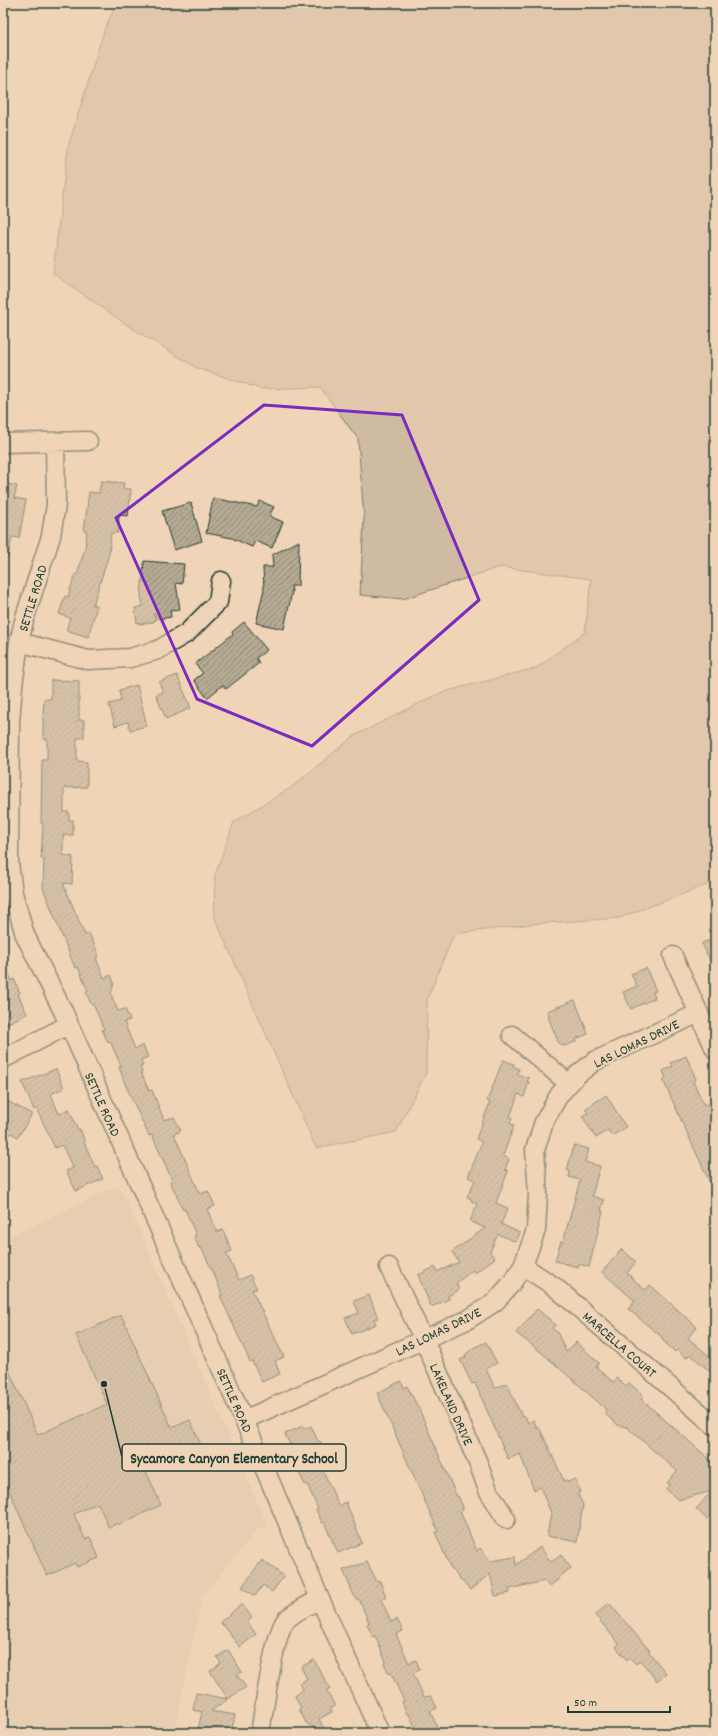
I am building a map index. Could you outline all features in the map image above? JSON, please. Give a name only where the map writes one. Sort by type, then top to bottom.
[{"type":"street","points":[[3,443],[88,441]]},
{"type":"street","name":"SETTLE ROAD","points":[[55,442],[56,505],[51,536],[25,617],[19,642],[13,686],[10,722],[6,863],[13,893],[25,935],[68,1025],[244,1420],[320,1599],[380,1733]]},
{"type":"street","points":[[19,642],[88,660],[130,658],[158,650],[187,633],[218,602],[221,581]]},
{"type":"street","points":[[673,956],[715,1049]]},
{"type":"street","name":"LAS LOMAS DRIVE","points":[[244,1420],[467,1320],[495,1302],[511,1284],[523,1266],[536,1230],[538,1194],[535,1150],[551,1108],[568,1083],[595,1061],[699,1013]]},
{"type":"street","points":[[3,1059],[68,1025]]},
{"type":"street","points":[[512,1035],[568,1083]]},
{"type":"street","name":"MARCELLA COURT","points":[[523,1266],[555,1287],[715,1426]]},
{"type":"street","name":"LAKELAND DRIVE","points":[[389,1267],[424,1340],[479,1465],[488,1490],[506,1520]]},
{"type":"street","points":[[260,1733],[277,1637],[286,1621],[302,1609],[320,1599]]},
{"type":"highlighted area","points":[[264,405],[402,415],[479,600],[312,746],[197,699],[116,518]]},
{"type":"shaded area","points":[[117,3],[715,3],[715,882],[619,918],[531,924],[454,934],[427,1000],[426,1073],[396,1132],[316,1148],[214,916],[215,875],[234,822],[292,787],[354,736],[440,693],[536,668],[585,632],[591,579],[500,567],[403,599],[360,595],[364,519],[358,439],[320,387],[261,389],[197,368],[127,325],[53,273],[68,147],[105,28]]},
{"type":"shaded area","points":[[114,1187],[122,1190],[268,1527],[259,1528],[202,1596],[174,1733],[3,1733],[3,1240]]},
{"type":"building","points":[[101,481],[124,483],[123,489],[131,489],[128,516],[119,515],[118,533],[111,533],[109,554],[93,605],[97,606],[88,637],[66,630],[70,618],[59,614],[65,596],[68,597],[75,574],[77,575],[85,548],[87,531],[84,531],[89,492],[99,493]]},
{"type":"building","points":[[3,483],[17,486],[14,498],[26,500],[19,538],[12,537],[8,557],[3,557]]},
{"type":"building","points":[[213,498],[257,507],[260,501],[274,507],[269,516],[283,522],[272,548],[255,541],[252,547],[232,538],[206,533]]},
{"type":"building","points":[[191,503],[202,541],[174,550],[162,511]]},
{"type":"building","points":[[299,541],[298,586],[291,586],[292,592],[284,629],[256,623],[264,589],[263,567],[273,567],[272,555]]},
{"type":"building","points":[[144,561],[184,564],[182,584],[176,583],[180,610],[170,611],[171,617],[158,619],[153,613],[156,620],[154,620],[154,622],[139,624],[139,622],[137,623],[135,608],[143,606],[141,596]]},
{"type":"building","points":[[244,622],[267,650],[256,658],[259,663],[226,689],[223,685],[207,698],[194,680],[203,673],[195,664],[233,634],[232,632]]},
{"type":"building","points":[[177,675],[191,708],[166,719],[156,695],[163,692],[159,682]]},
{"type":"building","points":[[51,680],[79,681],[79,720],[84,720],[84,738],[77,738],[77,761],[87,762],[87,787],[64,788],[64,812],[69,812],[69,820],[73,820],[73,835],[63,835],[63,855],[73,857],[72,884],[63,883],[85,935],[89,933],[99,956],[96,958],[104,978],[111,975],[114,983],[111,994],[118,1011],[125,1009],[130,1020],[124,1022],[135,1049],[143,1045],[148,1057],[141,1060],[143,1066],[140,1067],[149,1091],[152,1090],[164,1120],[174,1117],[181,1131],[174,1134],[200,1194],[208,1191],[215,1206],[207,1209],[217,1232],[223,1230],[232,1251],[226,1253],[239,1280],[250,1275],[257,1289],[252,1290],[284,1357],[275,1361],[280,1374],[262,1382],[252,1361],[250,1362],[220,1296],[222,1295],[214,1274],[201,1247],[199,1248],[194,1236],[196,1235],[185,1209],[183,1210],[170,1181],[172,1180],[152,1135],[149,1136],[125,1084],[119,1067],[121,1066],[110,1041],[108,1042],[102,1030],[104,1029],[93,1004],[91,1004],[86,992],[88,991],[78,967],[75,968],[43,888],[44,859],[41,859],[43,823],[41,823],[42,760],[47,760],[47,739],[43,739],[43,719],[44,699],[51,699]]},
{"type":"building","points":[[137,685],[147,726],[130,730],[128,722],[115,726],[109,704],[121,701],[119,690]]},
{"type":"building","points":[[715,938],[715,972],[702,943]]},
{"type":"building","points":[[3,961],[12,981],[14,979],[20,993],[18,994],[27,1014],[8,1023],[3,1012]]},
{"type":"building","points":[[646,968],[656,991],[653,992],[655,998],[631,1009],[623,992],[637,986],[631,974]]},
{"type":"building","points":[[575,1000],[588,1034],[565,1046],[559,1044],[547,1011]]},
{"type":"building","points":[[686,1056],[696,1079],[693,1081],[704,1105],[706,1103],[715,1120],[715,1194],[663,1080],[666,1078],[663,1071],[673,1066],[671,1063]]},
{"type":"building","points":[[503,1060],[514,1064],[513,1066],[519,1069],[517,1074],[529,1078],[524,1097],[518,1094],[510,1117],[512,1118],[510,1124],[514,1125],[503,1156],[509,1159],[505,1170],[508,1171],[496,1203],[508,1208],[501,1224],[520,1233],[516,1242],[498,1234],[490,1252],[495,1258],[475,1273],[473,1270],[456,1283],[459,1290],[448,1296],[449,1299],[431,1307],[418,1275],[435,1267],[437,1272],[459,1262],[452,1252],[485,1228],[470,1221],[477,1204],[471,1201],[472,1199],[467,1197],[475,1180],[468,1177],[482,1142],[476,1139],[490,1102],[487,1101]]},
{"type":"building","points":[[56,1069],[64,1088],[51,1094],[59,1114],[69,1109],[78,1130],[80,1129],[95,1167],[97,1166],[103,1179],[76,1191],[66,1171],[73,1168],[62,1145],[55,1148],[36,1108],[34,1110],[22,1082]]},
{"type":"building","points":[[606,1095],[626,1127],[612,1136],[608,1130],[596,1138],[582,1116],[588,1113],[585,1109]]},
{"type":"building","points":[[3,1099],[32,1114],[18,1137],[11,1133],[3,1146]]},
{"type":"building","points":[[574,1145],[589,1149],[585,1162],[600,1166],[592,1196],[604,1200],[601,1211],[603,1211],[589,1267],[579,1264],[578,1267],[555,1261],[561,1241],[563,1242],[580,1180],[569,1177],[570,1171],[567,1170]]},
{"type":"building","points":[[622,1249],[636,1262],[627,1273],[645,1290],[650,1285],[697,1327],[688,1338],[715,1361],[715,1376],[690,1354],[686,1358],[677,1350],[675,1352],[661,1339],[663,1338],[628,1309],[635,1301],[602,1272]]},
{"type":"building","points":[[369,1295],[378,1318],[374,1319],[376,1324],[352,1334],[345,1318],[359,1313],[354,1301]]},
{"type":"building","points":[[537,1309],[556,1325],[552,1328],[557,1332],[566,1352],[576,1342],[599,1363],[596,1367],[613,1382],[617,1378],[626,1386],[629,1383],[644,1396],[641,1399],[715,1464],[715,1510],[707,1519],[696,1509],[712,1491],[678,1500],[666,1489],[670,1484],[667,1483],[677,1471],[627,1427],[618,1425],[604,1413],[606,1410],[597,1401],[541,1352],[516,1333]]},
{"type":"building","points":[[121,1315],[172,1428],[190,1420],[201,1445],[145,1469],[161,1505],[118,1525],[117,1523],[109,1528],[98,1503],[74,1514],[85,1539],[90,1537],[99,1558],[77,1567],[75,1563],[47,1576],[3,1477],[3,1357],[38,1435],[107,1404],[76,1335]]},
{"type":"building","points":[[486,1342],[497,1363],[486,1369],[495,1388],[507,1383],[522,1417],[525,1416],[528,1423],[534,1420],[537,1428],[539,1427],[564,1481],[567,1480],[568,1482],[575,1479],[581,1492],[578,1494],[583,1505],[577,1542],[547,1536],[551,1513],[540,1487],[534,1490],[520,1454],[508,1459],[475,1383],[472,1384],[460,1360],[466,1357],[465,1355],[473,1348]]},
{"type":"building","points":[[401,1381],[404,1388],[407,1386],[419,1409],[457,1497],[458,1496],[463,1507],[463,1510],[460,1511],[477,1551],[480,1548],[491,1561],[515,1557],[516,1565],[540,1547],[551,1562],[561,1555],[571,1568],[549,1587],[545,1581],[509,1589],[510,1593],[495,1596],[490,1574],[470,1590],[451,1569],[435,1532],[438,1531],[377,1393]]},
{"type":"building","points":[[303,1426],[304,1429],[311,1426],[318,1441],[321,1442],[325,1451],[316,1455],[339,1506],[346,1502],[362,1543],[338,1553],[324,1522],[322,1523],[316,1510],[318,1509],[307,1484],[305,1485],[299,1473],[292,1456],[295,1455],[285,1434]]},
{"type":"building","points":[[262,1560],[284,1576],[272,1592],[263,1585],[255,1596],[242,1587]]},
{"type":"building","points":[[367,1562],[377,1582],[380,1581],[386,1597],[381,1599],[391,1622],[397,1619],[403,1631],[396,1634],[409,1663],[416,1660],[420,1670],[413,1673],[424,1697],[431,1696],[437,1708],[430,1711],[440,1733],[418,1733],[409,1714],[407,1714],[402,1702],[404,1701],[391,1673],[389,1674],[384,1663],[386,1662],[375,1636],[373,1637],[367,1624],[369,1623],[359,1599],[356,1600],[343,1570]]},
{"type":"building","points":[[609,1603],[650,1651],[649,1652],[666,1673],[657,1681],[640,1660],[636,1664],[630,1658],[627,1660],[616,1647],[619,1644],[595,1615]]},
{"type":"building","points":[[242,1604],[252,1618],[247,1622],[256,1634],[240,1647],[220,1622]]},
{"type":"building","points":[[228,1650],[242,1672],[237,1675],[246,1687],[228,1699],[210,1671],[221,1663],[217,1657]]},
{"type":"building","points":[[314,1660],[330,1689],[326,1690],[335,1706],[330,1708],[332,1712],[319,1719],[326,1733],[323,1733],[306,1723],[299,1709],[301,1708],[295,1696],[303,1690],[300,1683],[307,1679],[301,1667]]},
{"type":"building","points":[[196,1693],[228,1699],[211,1711],[235,1715],[231,1733],[216,1733],[198,1729],[202,1712],[193,1710]]},
{"type":"place","name":"Sycamore Canyon Elementary School","points":[[104,1384]]}]
